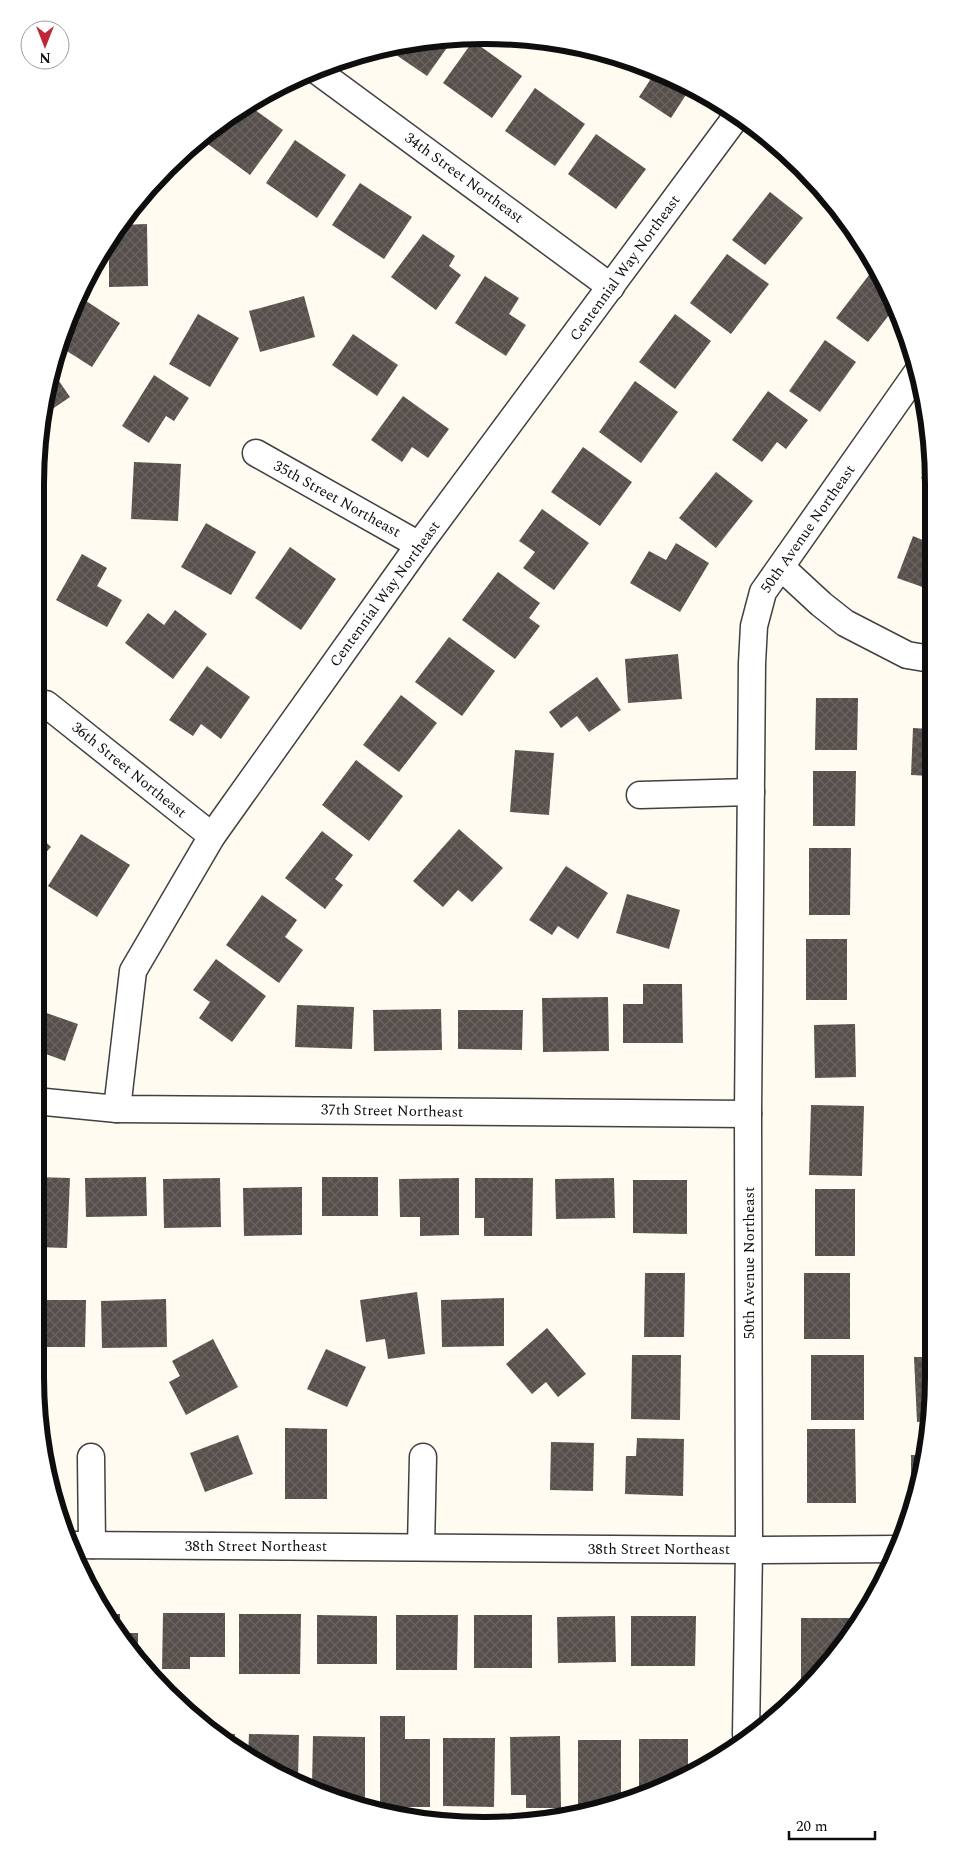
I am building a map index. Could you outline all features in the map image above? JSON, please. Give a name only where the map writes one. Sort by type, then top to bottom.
[{"type":"street","name":"34th Street Northeast","points":[[322,75],[611,287]]},
{"type":"street","name":"Centennial Way Northeast","points":[[117,1108],[132,971],[212,836],[418,545],[733,121]]},
{"type":"street","name":"50th Avenue Northeast","points":[[746,1731],[749,1550],[748,1114],[750,792],[754,626],[762,592],[912,379]]},
{"type":"street","name":"35th Street Northeast","points":[[256,454],[418,545]]},
{"type":"street","points":[[781,567],[821,604],[845,623],[907,655],[925,658]]},
{"type":"street","name":"36th Street Northeast","points":[[46,704],[212,836]]},
{"type":"street","points":[[640,795],[750,792]]},
{"type":"street","name":"37th Street Northeast","points":[[44,1103],[117,1108],[748,1114]]},
{"type":"street","points":[[421,1548],[423,1456]]},
{"type":"street","name":"38th Street Northeast","points":[[91,1457],[82,1545],[749,1550],[890,1549]]},
{"type":"building","points":[[471,44],[478,44],[522,76],[492,118],[443,83]]},
{"type":"building","points":[[448,46],[427,76],[394,53]]},
{"type":"building","points":[[652,77],[687,93],[671,118],[639,97]]},
{"type":"building","points":[[535,88],[585,124],[555,166],[505,131]]},
{"type":"building","points":[[254,109],[283,130],[250,175],[206,143]]},
{"type":"building","points":[[596,134],[646,169],[616,209],[568,174]]},
{"type":"building","points":[[295,140],[346,175],[317,218],[266,183]]},
{"type":"building","points":[[360,183],[412,217],[384,259],[332,225]]},
{"type":"building","points":[[770,192],[803,218],[765,265],[732,240]]},
{"type":"building","points":[[147,224],[148,286],[109,287],[109,254],[129,225]]},
{"type":"building","points":[[423,234],[455,256],[449,266],[461,275],[436,310],[391,277]]},
{"type":"building","points":[[727,254],[769,284],[731,334],[690,303]]},
{"type":"building","points":[[869,275],[874,279],[891,313],[868,342],[836,318]]},
{"type":"building","points":[[485,276],[519,298],[509,314],[526,325],[506,356],[455,323]]},
{"type":"building","points":[[304,296],[315,337],[260,352],[249,311]]},
{"type":"building","points":[[84,300],[120,323],[92,367],[65,350]]},
{"type":"building","points":[[198,314],[239,338],[210,387],[169,364]]},
{"type":"building","points":[[675,314],[711,341],[675,389],[639,362]]},
{"type":"building","points":[[353,334],[398,365],[377,396],[332,365]]},
{"type":"building","points":[[825,340],[856,362],[820,412],[789,391]]},
{"type":"building","points":[[154,375],[189,398],[174,421],[166,416],[149,443],[122,426]]},
{"type":"building","points":[[57,378],[70,397],[50,410]]},
{"type":"building","points":[[635,381],[678,412],[641,463],[599,432]]},
{"type":"building","points":[[768,391],[808,420],[786,449],[777,442],[762,462],[732,440]]},
{"type":"building","points":[[403,396],[449,429],[428,458],[412,447],[402,462],[371,440]]},
{"type":"building","points":[[583,447],[632,482],[600,526],[551,492]]},
{"type":"building","points":[[134,462],[181,464],[178,521],[131,519]]},
{"type":"building","points":[[716,472],[753,501],[716,548],[679,518]]},
{"type":"building","points":[[542,509],[589,543],[554,590],[523,568],[535,552],[519,541]]},
{"type":"building","points":[[206,523],[256,552],[231,595],[181,567]]},
{"type":"building","points":[[913,536],[925,541],[925,588],[897,578]]},
{"type":"building","points":[[676,543],[709,563],[680,612],[630,583],[649,551],[666,560]]},
{"type":"building","points":[[290,547],[336,579],[301,630],[255,598]]},
{"type":"building","points":[[82,554],[107,568],[97,586],[122,600],[107,627],[56,600]]},
{"type":"building","points":[[498,572],[540,603],[529,618],[540,626],[515,659],[462,620]]},
{"type":"building","points":[[175,610],[207,634],[173,679],[125,643],[148,613],[164,625]]},
{"type":"building","points":[[449,637],[495,671],[462,716],[415,682]]},
{"type":"building","points":[[678,654],[682,699],[628,703],[625,659]]},
{"type":"building","points":[[207,666],[250,697],[221,739],[201,724],[193,736],[169,720]]},
{"type":"building","points":[[597,677],[621,710],[589,732],[577,716],[561,728],[549,712]]},
{"type":"building","points":[[401,695],[437,723],[399,772],[363,745]]},
{"type":"building","points":[[816,698],[858,698],[857,750],[815,750]]},
{"type":"building","points":[[913,728],[925,729],[925,776],[911,775]]},
{"type":"building","points":[[515,750],[554,753],[549,815],[510,812]]},
{"type":"building","points":[[356,760],[403,796],[369,841],[322,805]]},
{"type":"building","points":[[813,771],[856,771],[855,826],[813,826]]},
{"type":"building","points":[[459,829],[503,868],[472,902],[458,890],[443,907],[413,881]]},
{"type":"building","points":[[322,831],[353,855],[335,879],[343,885],[325,909],[285,878]]},
{"type":"building","points":[[81,834],[130,865],[97,917],[48,886]]},
{"type":"building","points":[[44,840],[51,847],[44,854]]},
{"type":"building","points":[[809,848],[851,848],[850,915],[809,915]]},
{"type":"building","points":[[566,866],[608,893],[578,939],[558,926],[552,935],[529,920]]},
{"type":"building","points":[[627,894],[680,910],[669,949],[616,933]]},
{"type":"building","points":[[262,895],[297,920],[285,937],[303,950],[279,983],[226,945]]},
{"type":"building","points":[[806,939],[847,939],[847,1000],[806,1000]]},
{"type":"building","points":[[216,959],[266,996],[232,1042],[199,1018],[210,1002],[193,990]]},
{"type":"building","points":[[925,982],[925,1013],[923,1013]]},
{"type":"building","points":[[643,984],[682,984],[683,1043],[623,1043],[623,1004],[643,1004]]},
{"type":"building","points":[[608,997],[609,1051],[543,1052],[542,998]]},
{"type":"building","points":[[297,1005],[354,1007],[352,1049],[295,1047]]},
{"type":"building","points":[[441,1009],[442,1050],[374,1051],[373,1010]]},
{"type":"building","points":[[458,1010],[523,1010],[522,1050],[458,1049]]},
{"type":"building","points":[[44,1012],[78,1024],[65,1061],[44,1053]]},
{"type":"building","points":[[855,1024],[856,1077],[815,1078],[814,1025]]},
{"type":"building","points":[[811,1105],[864,1106],[862,1176],[809,1175]]},
{"type":"building","points":[[44,1177],[70,1178],[67,1248],[44,1247]]},
{"type":"building","points":[[146,1177],[147,1216],[86,1217],[85,1178]]},
{"type":"building","points":[[322,1177],[378,1177],[378,1216],[322,1216]]},
{"type":"building","points":[[220,1178],[221,1227],[164,1228],[163,1179]]},
{"type":"building","points":[[459,1178],[459,1235],[420,1236],[420,1217],[400,1217],[399,1179]]},
{"type":"building","points":[[475,1178],[533,1178],[532,1236],[484,1236],[484,1218],[475,1218]]},
{"type":"building","points":[[614,1178],[615,1218],[556,1219],[555,1179]]},
{"type":"building","points":[[633,1180],[687,1180],[687,1234],[633,1233]]},
{"type":"building","points":[[302,1187],[302,1235],[244,1236],[243,1188]]},
{"type":"building","points":[[815,1189],[855,1189],[855,1256],[815,1256]]},
{"type":"building","points":[[645,1273],[685,1273],[684,1337],[644,1337]]},
{"type":"building","points":[[804,1273],[850,1273],[850,1339],[804,1339]]},
{"type":"building","points":[[924,1275],[925,1275],[925,1339],[923,1339]]},
{"type":"building","points":[[417,1292],[425,1354],[388,1359],[385,1339],[366,1342],[360,1300]]},
{"type":"building","points":[[504,1298],[504,1346],[442,1347],[441,1300]]},
{"type":"building","points":[[166,1299],[167,1347],[102,1348],[101,1301]]},
{"type":"building","points":[[44,1300],[86,1300],[85,1347],[44,1347]]},
{"type":"building","points":[[547,1328],[586,1374],[558,1397],[546,1382],[532,1394],[506,1364]]},
{"type":"building","points":[[213,1339],[238,1387],[186,1415],[169,1382],[180,1376],[172,1361]]},
{"type":"building","points":[[326,1349],[366,1367],[347,1407],[307,1389]]},
{"type":"building","points":[[632,1355],[681,1355],[680,1420],[631,1419]]},
{"type":"building","points":[[811,1355],[864,1355],[864,1420],[811,1420]]},
{"type":"building","points":[[914,1357],[925,1357],[922,1422],[917,1422]]},
{"type":"building","points":[[285,1428],[327,1429],[327,1499],[285,1499]]},
{"type":"building","points":[[807,1429],[855,1429],[856,1503],[807,1503]]},
{"type":"building","points":[[238,1435],[253,1474],[205,1492],[190,1453]]},
{"type":"building","points":[[637,1438],[684,1439],[683,1496],[625,1494],[626,1456],[636,1456]]},
{"type":"building","points":[[551,1442],[594,1443],[593,1491],[550,1490]]},
{"type":"building","points":[[911,1455],[918,1455],[917,1462],[911,1487]]},
{"type":"building","points":[[163,1613],[225,1613],[225,1657],[190,1657],[190,1669],[162,1669]]},
{"type":"building","points":[[114,1614],[120,1614],[120,1624]]},
{"type":"building","points":[[239,1614],[301,1614],[300,1674],[239,1674]]},
{"type":"building","points":[[317,1615],[377,1616],[377,1664],[317,1664]]},
{"type":"building","points":[[396,1615],[458,1615],[457,1670],[396,1670]]},
{"type":"building","points":[[474,1615],[532,1615],[532,1668],[474,1668]]},
{"type":"building","points":[[615,1616],[616,1662],[558,1663],[557,1617]]},
{"type":"building","points":[[631,1616],[696,1616],[695,1666],[631,1666]]},
{"type":"building","points":[[801,1618],[853,1618],[816,1667],[804,1680],[801,1680]]},
{"type":"building","points":[[126,1633],[138,1633],[138,1649]]},
{"type":"building","points":[[380,1716],[405,1716],[405,1739],[430,1739],[430,1807],[391,1807],[380,1804]]},
{"type":"building","points":[[227,1734],[235,1734],[235,1739]]},
{"type":"building","points":[[249,1734],[299,1735],[298,1776],[264,1758],[248,1748]]},
{"type":"building","points":[[313,1736],[365,1737],[365,1801],[312,1782]]},
{"type":"building","points":[[560,1736],[561,1808],[526,1808],[526,1795],[511,1795],[510,1737]]},
{"type":"building","points":[[443,1738],[495,1738],[494,1807],[443,1806]]},
{"type":"building","points":[[639,1739],[688,1739],[688,1767],[639,1789]]},
{"type":"building","points":[[578,1740],[621,1740],[621,1795],[578,1807]]}]
